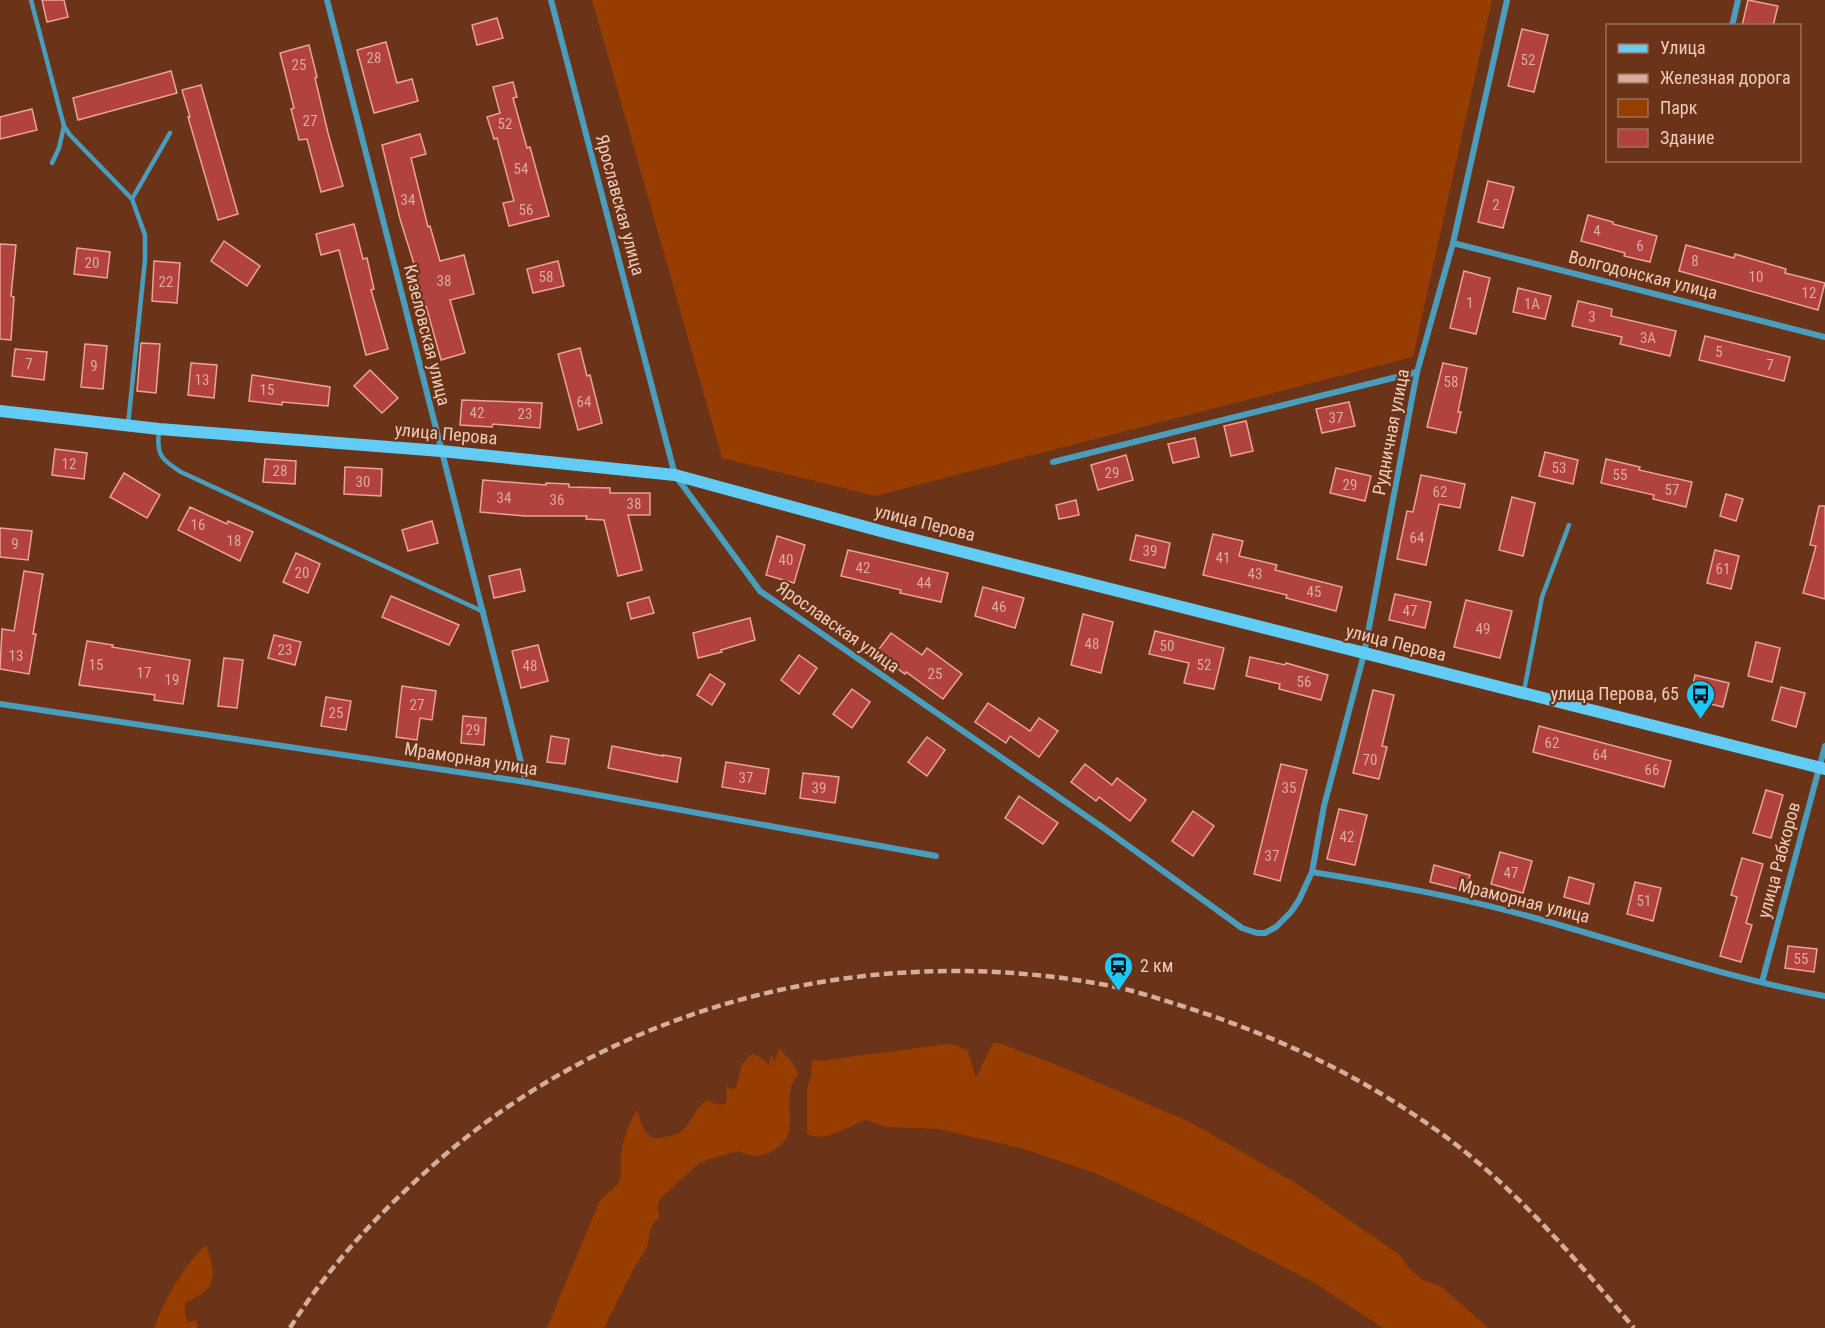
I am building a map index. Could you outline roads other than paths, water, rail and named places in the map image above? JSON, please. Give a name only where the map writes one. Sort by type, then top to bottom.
[{"type":"main road","name":"улица Перова","points":[[0,411],[159,429],[441,451],[675,475],[900,536],[1822,768]]},
{"type":"street","name":"Кизеловская улица","points":[[327,0],[526,782]]},
{"type":"street","name":"Ярославская улица","points":[[551,0],[675,475],[760,591],[1105,829],[1242,928],[1265,933],[1276,927],[1299,900],[1312,872]]},
{"type":"street","name":"Рудничная улица","points":[[1312,872],[1324,806],[1364,654],[1417,372],[1453,243],[1507,0]]},
{"type":"street","points":[[1732,24],[1738,0]]},
{"type":"street","name":"Волгодонская улица","points":[[1453,243],[1825,337]]},
{"type":"street","points":[[1053,462],[1417,372]]},
{"type":"street","name":"Мраморная улица","points":[[0,704],[526,782],[936,856]]},
{"type":"street","name":"улица Рабкоров","points":[[1762,982],[1822,768],[1825,746]]},
{"type":"street","name":"Мраморная улица","points":[[1312,872],[1402,887],[1521,914],[1762,982],[1825,996]]},
{"type":"lane","points":[[31,0],[64,126],[132,200],[145,235],[128,425]]},
{"type":"lane","points":[[52,163],[59,148],[64,126]]},
{"type":"lane","points":[[132,200],[170,133]]},
{"type":"lane","points":[[159,429],[159,451],[165,462],[181,472],[484,612]]},
{"type":"lane","points":[[1524,694],[1542,597],[1569,525]]},
{"type":"railway","points":[[290,1328],[337,1263],[411,1185],[502,1111],[580,1063],[661,1026],[747,998],[835,980],[925,972],[1016,973],[1125,989],[1248,1029],[1343,1072],[1403,1107],[1461,1148],[1488,1171],[1564,1247],[1634,1328]]},
{"type":"place","name":"улица Перова, 65","points":[[1700,720]]},
{"type":"place","name":"2 км","points":[[1119,992]]}]
